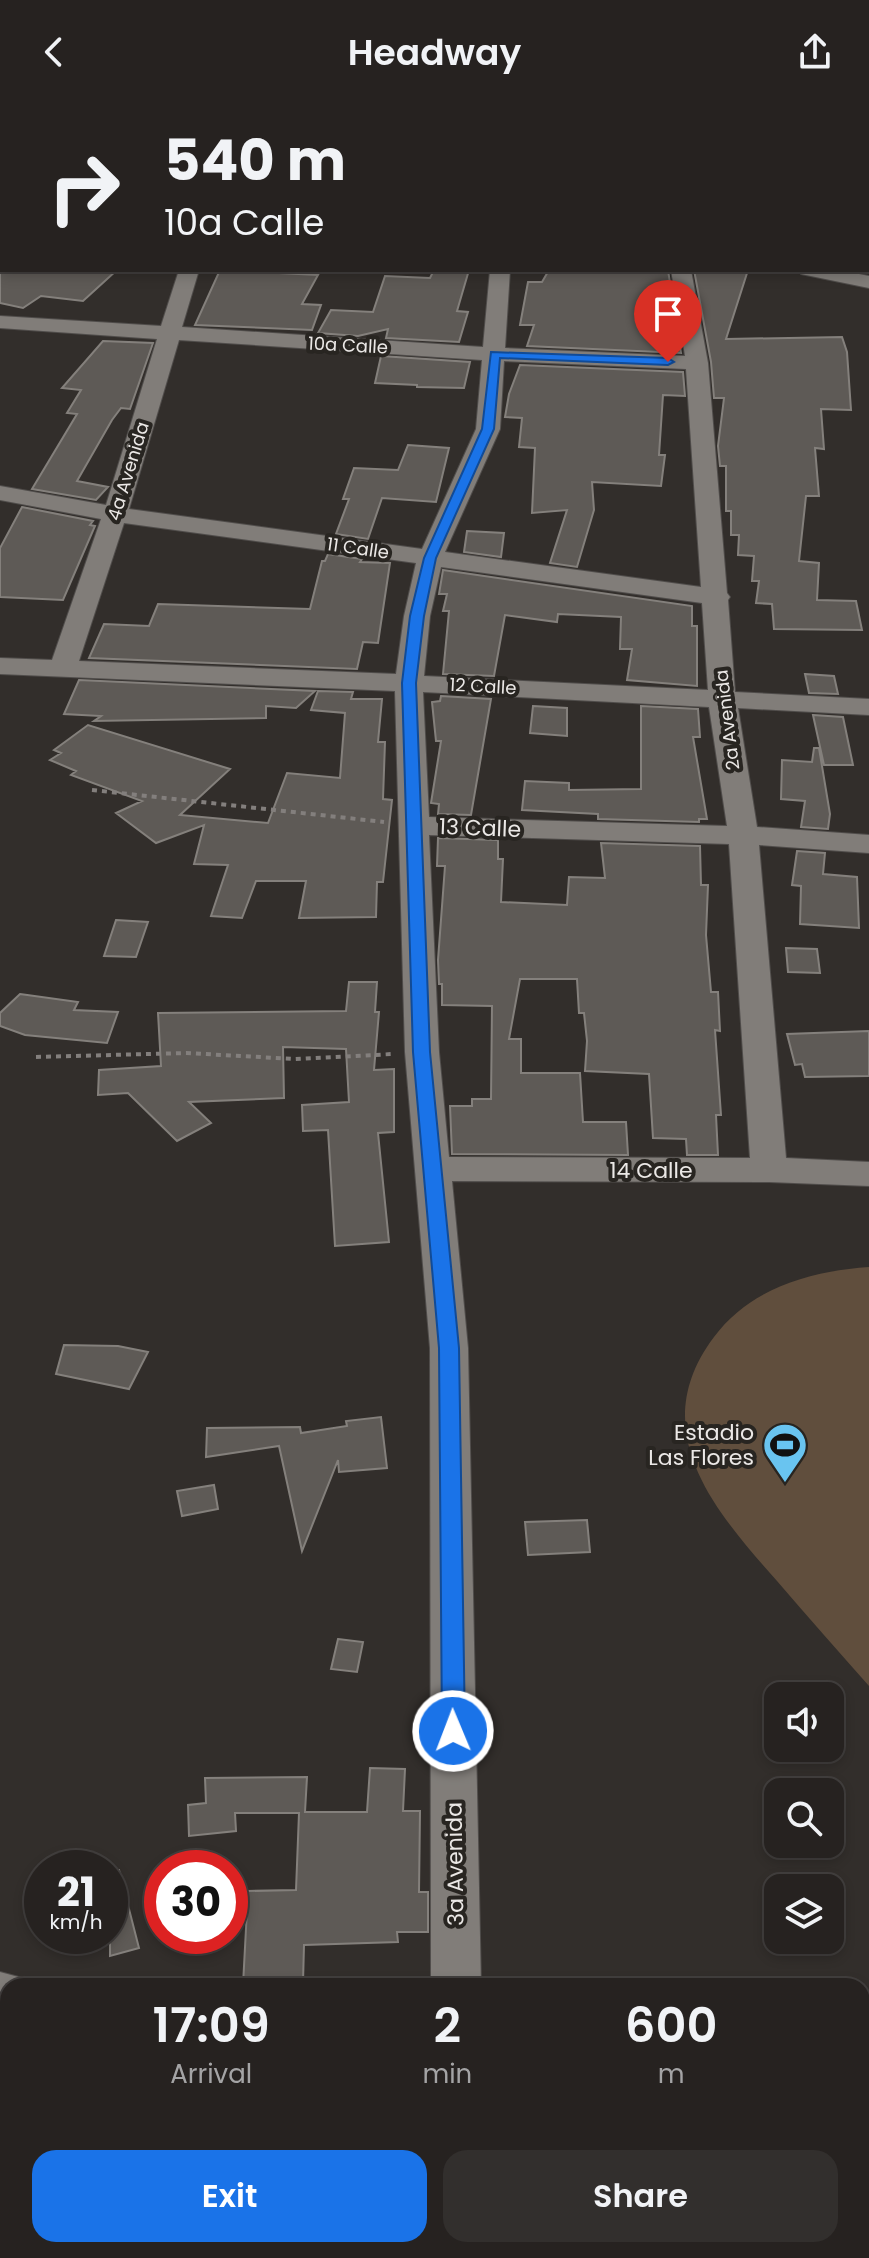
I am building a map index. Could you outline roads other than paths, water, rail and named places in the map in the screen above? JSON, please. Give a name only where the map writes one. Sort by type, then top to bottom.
[{"type":"street","name":"4a Avenida","points":[[62,670],[115,514],[188,272]]},
{"type":"street","name":"3a Avenida","points":[[456,1978],[449,1348],[422,1052],[409,683],[417,616],[430,558],[488,429],[500,272]]},
{"type":"street","name":"2a Avenida","points":[[681,272],[697,363],[717,597],[722,698],[743,835],[769,1170]]},
{"type":"street","points":[[818,272],[869,282]]},
{"type":"street","name":"10a Calle","points":[[0,322],[171,335],[697,363]]},
{"type":"street","name":"11 Calle","points":[[0,493],[115,514],[717,597]]},
{"type":"street","name":"12 Calle","points":[[0,666],[869,707]]},
{"type":"street","name":"13 Calle","points":[[413,826],[743,835],[869,844]]},
{"type":"street","name":"14 Calle","points":[[433,1169],[769,1170],[869,1174]]},
{"type":"place","name":"Estadio Las Flores","points":[[785,1484]]}]
